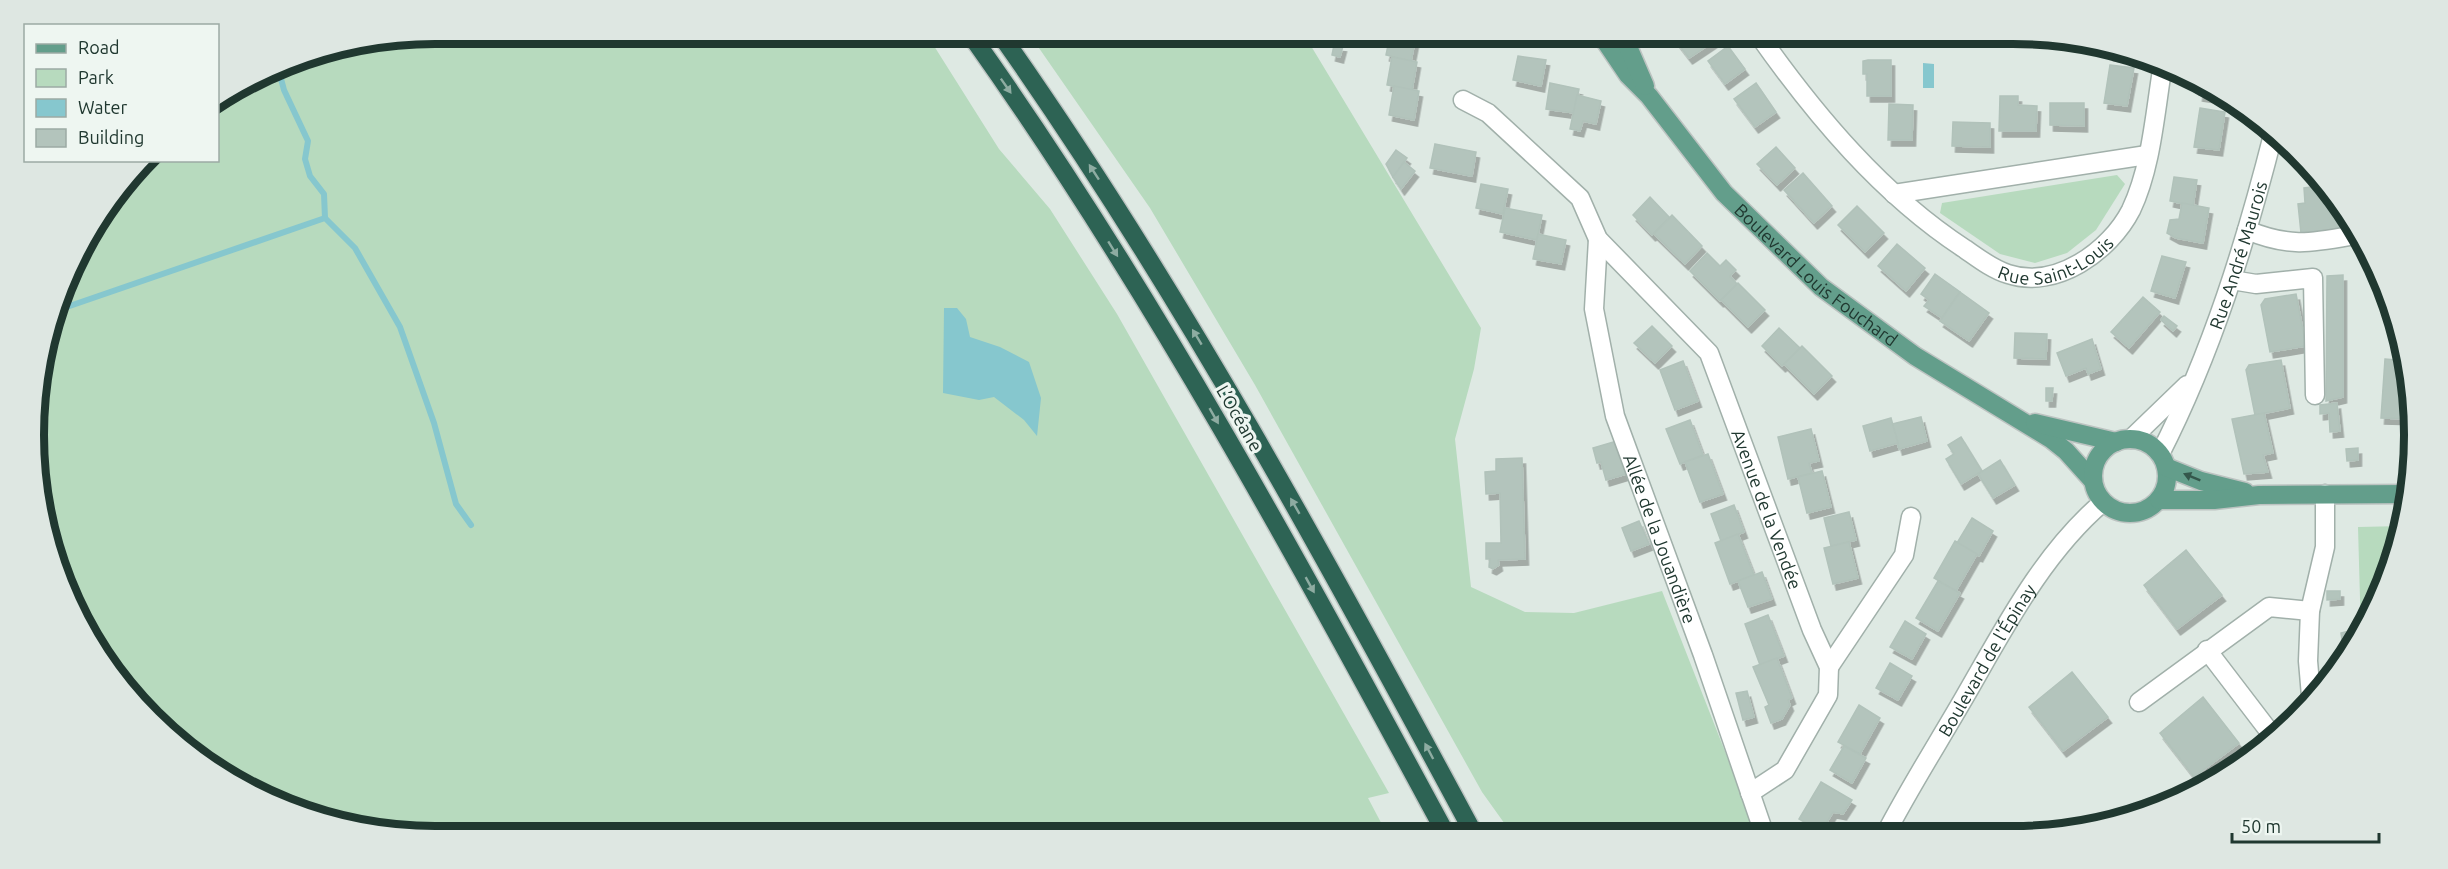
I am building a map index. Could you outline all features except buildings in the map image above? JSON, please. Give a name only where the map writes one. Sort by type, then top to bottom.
[{"type":"highway","name":"L’Océane","points":[[977,44],[1098,224],[1187,369],[1284,538],[1442,826]]},
{"type":"highway","name":"L’Océane","points":[[1007,44],[1097,176],[1209,357],[1320,549],[1470,826]]},
{"type":"main road","name":"Boulevard Louis Fouchard","points":[[1607,44],[1628,75],[1650,96],[1724,193],[1821,287],[1899,346],[2066,451],[2093,481]]},
{"type":"main road","name":"Boulevard Louis Fouchard","points":[[1627,44],[1650,96]]},
{"type":"main road","name":"Boulevard Louis Fouchard","points":[[2016,418],[2124,441]]},
{"type":"main road","points":[[2163,461],[2166,484],[2159,500],[2147,510],[2132,513],[2116,511],[2103,502],[2093,481],[2096,461],[2101,453],[2124,441],[2147,443],[2163,461],[2212,484],[2259,495]]},
{"type":"main road","points":[[2159,500],[2214,500],[2259,495],[2400,494]]},
{"type":"street","name":"Rue Saint-Louis","points":[[1765,44],[1866,167],[1894,194],[1920,217],[1995,270],[2024,277],[2042,276],[2083,262],[2100,251],[2130,211],[2139,190],[2147,155],[2162,72]]},
{"type":"street","points":[[1463,100],[1488,113],[1580,198],[1598,239]]},
{"type":"street","name":"Rue André Maurois","points":[[2163,461],[2194,377],[2212,338],[2232,280],[2271,141]]},
{"type":"street","points":[[1894,194],[2147,155]]},
{"type":"street","points":[[2247,230],[2270,240],[2301,244],[2350,236]]},
{"type":"street","name":"Avenue de la Vendée","points":[[1598,239],[1709,352],[1812,630],[1828,667],[1828,695],[1785,771],[1750,793]]},
{"type":"street","name":"Allée de la Jouandière","points":[[1598,239],[1594,309],[1615,416],[1703,655],[1762,826]]},
{"type":"street","points":[[2232,280],[2256,284],[2313,278],[2315,395]]},
{"type":"street","name":"Rue André Maurois","points":[[2124,441],[2176,398],[2194,377]]},
{"type":"street","points":[[2310,688],[2308,661],[2310,611],[2325,548],[2325,494]]},
{"type":"street","name":"Boulevard de l'Épinay","points":[[1891,826],[2003,631],[2031,588],[2076,527],[2103,502]]},
{"type":"street","points":[[1828,667],[1904,555],[1911,517]]},
{"type":"street","points":[[2139,702],[2207,650],[2269,607],[2310,611]]},
{"type":"street","points":[[2207,650],[2268,730]]},
{"type":"green space","points":[[409,44],[933,44],[999,149],[1050,209],[1117,314],[1389,793],[1368,798],[1383,826],[434,826],[358,818],[285,796],[217,760],[196,745],[158,711],[124,673],[109,652],[73,584],[51,511],[44,460],[44,409],[51,358],[73,285],[109,217],[124,196],[154,162],[219,162],[219,108],[285,73],[333,57]]},
{"type":"green space","points":[[1036,44],[1310,44],[1481,328],[1474,369],[1455,439],[1471,587],[1525,612],[1574,613],[1662,591],[1754,826],[1506,826],[1482,792],[1255,385],[1150,208]]},
{"type":"green space","points":[[2117,175],[2125,184],[2096,230],[2067,253],[2035,263],[2000,254],[1940,213],[1942,203]]},
{"type":"green space","points":[[2393,526],[2375,584],[2360,614],[2358,527]]},
{"type":"water","points":[[1923,63],[1934,64],[1934,88],[1923,88]]},
{"type":"water","points":[[944,308],[957,308],[966,319],[970,337],[1000,347],[1029,362],[1041,398],[1037,436],[1024,420],[994,397],[979,400],[943,393]]},
{"type":"waterway","points":[[280,75],[284,90],[308,141],[305,159],[310,176],[324,194],[325,218]]},
{"type":"waterway","points":[[64,308],[325,218],[355,248],[400,327],[434,423],[456,504],[471,525]]}]
